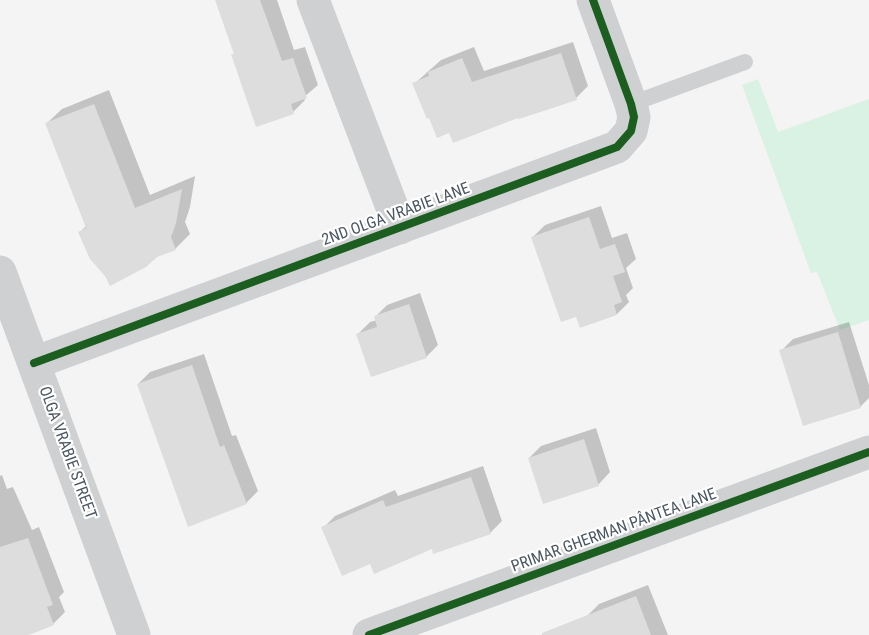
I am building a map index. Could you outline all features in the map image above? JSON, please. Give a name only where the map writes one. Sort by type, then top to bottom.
[{"type":"street","name":"2ND OLGA VRABIE LANE","points":[[313,0],[400,228]]},
{"type":"street","name":"2ND OLGA VRABIE LANE","points":[[34,363],[617,147],[631,131],[634,117],[593,0]]},
{"type":"street","name":"OLGA VRABIE STREET","points":[[0,272],[134,635]]},
{"type":"street","name":"PRIMAR GHERMAN PÂNTEA LANE","points":[[369,635],[869,452]]},
{"type":"lane","points":[[631,104],[745,62]]},
{"type":"green space","points":[[758,79],[778,132],[869,99],[869,320],[840,330],[817,272],[811,273],[742,85]]},
{"type":"building","points":[[215,0],[260,0],[282,61],[293,58],[307,98],[291,104],[294,114],[256,127]]},
{"type":"building","points":[[561,53],[577,100],[518,118],[453,143],[449,133],[437,138],[412,83],[429,76],[428,72],[462,58],[472,82]]},
{"type":"building","points":[[94,104],[135,208],[182,189],[171,237],[176,250],[157,257],[146,267],[110,286],[105,276],[90,259],[78,232],[86,228],[45,123]]},
{"type":"building","points":[[589,217],[600,249],[615,244],[625,272],[613,276],[622,302],[614,305],[617,315],[580,328],[576,317],[561,322],[531,237]]},
{"type":"building","points":[[409,304],[427,358],[371,377],[356,334],[377,327],[374,316]]},
{"type":"building","points":[[838,332],[861,408],[803,426],[779,350]]},
{"type":"building","points":[[192,365],[220,447],[224,445],[247,504],[188,527],[137,384]]},
{"type":"building","points":[[584,439],[599,486],[543,504],[528,458]]},
{"type":"building","points":[[471,477],[491,534],[433,554],[432,549],[374,574],[370,564],[342,576],[321,527],[383,500],[386,507]]},
{"type":"building","points":[[28,538],[53,605],[47,607],[54,625],[29,635],[0,635],[0,547]]},
{"type":"building","points":[[636,596],[651,635],[542,635],[542,633]]},
{"type":"cycle path","points":[[34,363],[617,147],[631,131],[634,117],[593,0]]},
{"type":"cycle path","points":[[369,635],[869,452]]}]
